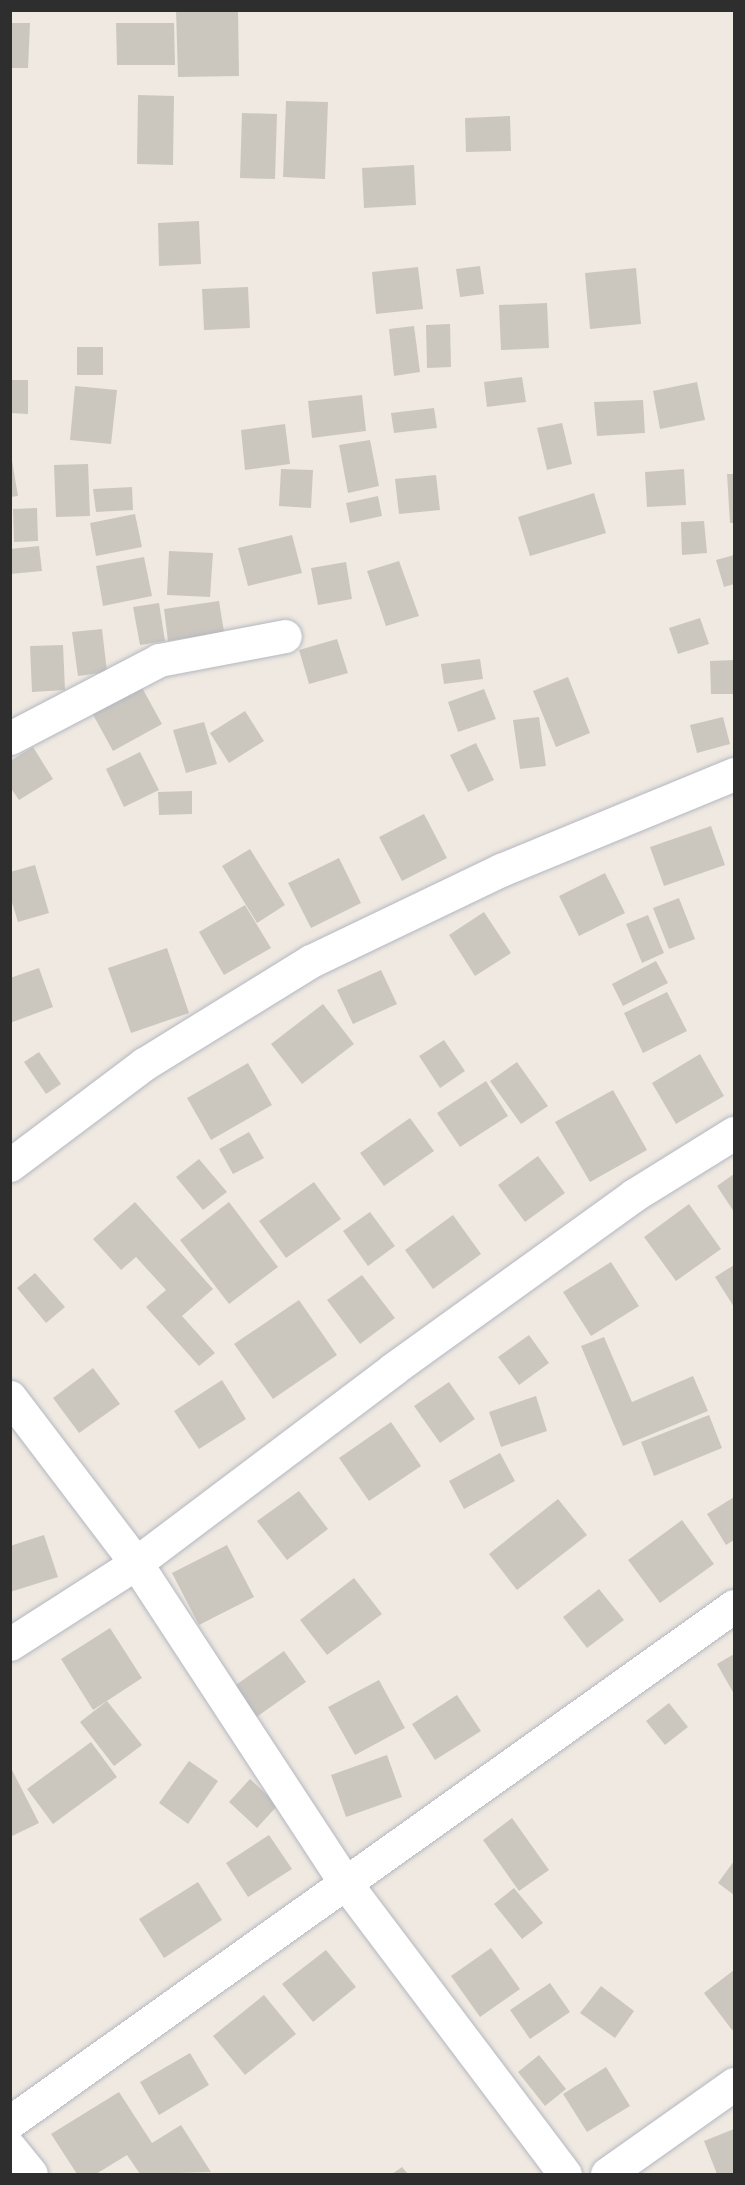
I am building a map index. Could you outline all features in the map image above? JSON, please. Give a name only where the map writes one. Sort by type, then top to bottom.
[{"type":"street","points":[[10,738],[159,660],[285,636]]},
{"type":"street","points":[[10,1165],[144,1064],[311,960],[501,870],[735,774]]},
{"type":"street","points":[[10,1644],[136,1563],[393,1369],[596,1223],[735,1134]]},
{"type":"street","points":[[10,1397],[136,1563],[347,1885],[565,2175]]},
{"type":"street","points":[[10,2122],[347,1885],[735,1606]]},
{"type":"street","points":[[607,2175],[735,2084]]},
{"type":"street","points":[[10,2148],[30,2175]]},
{"type":"building","points":[[176,10],[238,10],[239,76],[178,77]]},
{"type":"building","points":[[10,23],[30,23],[28,68],[10,68]]},
{"type":"building","points":[[116,23],[174,23],[175,65],[117,65]]},
{"type":"building","points":[[138,95],[174,96],[173,165],[137,164]]},
{"type":"building","points":[[286,101],[328,102],[325,179],[283,177]]},
{"type":"building","points":[[242,113],[277,114],[275,179],[240,178]]},
{"type":"building","points":[[510,116],[511,151],[466,152],[465,118]]},
{"type":"building","points":[[414,165],[416,205],[364,208],[362,168]]},
{"type":"building","points":[[199,221],[201,264],[159,266],[158,223]]},
{"type":"building","points":[[480,266],[484,294],[460,297],[456,269]]},
{"type":"building","points":[[418,267],[423,309],[376,314],[372,272]]},
{"type":"building","points":[[636,268],[641,324],[590,329],[585,273]]},
{"type":"building","points":[[248,287],[250,328],[204,330],[202,289]]},
{"type":"building","points":[[547,303],[549,348],[501,350],[499,305]]},
{"type":"building","points":[[450,324],[451,367],[427,368],[426,325]]},
{"type":"building","points":[[414,326],[420,372],[394,376],[389,329]]},
{"type":"building","points":[[77,347],[103,347],[103,375],[77,375]]},
{"type":"building","points":[[522,377],[526,402],[487,407],[484,382]]},
{"type":"building","points":[[10,380],[28,380],[28,414],[10,413]]},
{"type":"building","points":[[697,382],[705,420],[660,429],[653,391]]},
{"type":"building","points":[[75,386],[117,390],[111,444],[70,440]]},
{"type":"building","points":[[362,395],[366,431],[312,438],[308,401]]},
{"type":"building","points":[[643,400],[645,433],[597,436],[594,402]]},
{"type":"building","points":[[434,408],[437,428],[394,433],[391,413]]},
{"type":"building","points":[[562,423],[572,464],[547,470],[537,428]]},
{"type":"building","points":[[285,424],[290,464],[245,470],[241,430]]},
{"type":"building","points":[[370,440],[379,486],[348,493],[339,445]]},
{"type":"building","points":[[10,449],[18,496],[10,497]]},
{"type":"building","points":[[88,464],[90,516],[56,517],[54,465]]},
{"type":"building","points":[[281,469],[313,470],[311,508],[279,506]]},
{"type":"building","points":[[684,469],[686,505],[647,507],[645,472]]},
{"type":"building","points":[[727,474],[734,474],[734,523],[730,523]]},
{"type":"building","points":[[436,475],[440,510],[399,514],[395,479]]},
{"type":"building","points":[[132,487],[133,510],[96,512],[93,489]]},
{"type":"building","points":[[594,493],[606,533],[530,556],[518,517]]},
{"type":"building","points":[[378,496],[382,516],[350,523],[346,503]]},
{"type":"building","points":[[37,508],[38,541],[14,542],[13,509]]},
{"type":"building","points":[[135,514],[142,547],[96,556],[90,523]]},
{"type":"building","points":[[704,521],[707,553],[682,555],[681,522]]},
{"type":"building","points":[[292,535],[302,573],[248,586],[238,548]]},
{"type":"building","points":[[39,546],[42,571],[10,574],[10,549]]},
{"type":"building","points":[[169,551],[213,553],[210,597],[167,595]]},
{"type":"building","points":[[734,555],[734,584],[724,587],[716,560]]},
{"type":"building","points":[[144,557],[152,596],[103,606],[96,566]]},
{"type":"building","points":[[399,561],[419,616],[386,626],[367,571]]},
{"type":"building","points":[[346,562],[352,599],[318,605],[311,568]]},
{"type":"building","points":[[219,601],[224,632],[168,641],[164,609]]},
{"type":"building","points":[[159,603],[165,641],[140,645],[133,607]]},
{"type":"building","points":[[700,618],[709,644],[678,654],[669,628]]},
{"type":"building","points":[[102,629],[107,672],[78,676],[72,632]]},
{"type":"building","points":[[337,639],[348,673],[309,684],[299,650]]},
{"type":"building","points":[[63,645],[65,690],[32,692],[30,646]]},
{"type":"building","points":[[480,659],[483,679],[444,684],[441,664]]},
{"type":"building","points":[[734,660],[734,694],[711,694],[710,661]]},
{"type":"building","points":[[568,677],[590,733],[556,747],[533,691]]},
{"type":"building","points":[[140,684],[162,724],[113,751],[91,711]]},
{"type":"building","points":[[484,689],[496,719],[458,732],[448,702]]},
{"type":"building","points":[[245,711],[264,741],[229,763],[210,733]]},
{"type":"building","points":[[539,717],[546,766],[520,769],[513,720]]},
{"type":"building","points":[[723,717],[730,744],[697,753],[690,725]]},
{"type":"building","points":[[204,722],[217,764],[186,773],[173,730]]},
{"type":"building","points":[[476,743],[494,780],[468,792],[450,755]]},
{"type":"building","points":[[33,747],[53,779],[19,800],[10,787],[10,761]]},
{"type":"building","points":[[140,752],[159,790],[124,807],[106,769]]},
{"type":"building","points":[[192,791],[192,814],[159,815],[158,792]]},
{"type":"building","points":[[424,814],[447,858],[402,881],[379,837]]},
{"type":"building","points":[[711,826],[725,865],[664,886],[650,847]]},
{"type":"building","points":[[250,849],[285,905],[257,923],[222,866]]},
{"type":"building","points":[[339,858],[361,903],[311,928],[288,883]]},
{"type":"building","points":[[35,865],[49,913],[18,922],[10,896],[10,872]]},
{"type":"building","points":[[605,873],[625,913],[579,936],[559,896]]},
{"type":"building","points":[[679,898],[695,939],[669,949],[653,908]]},
{"type":"building","points":[[245,905],[271,948],[224,975],[199,932]]},
{"type":"building","points":[[484,912],[511,953],[475,976],[449,935]]},
{"type":"building","points":[[648,915],[664,953],[642,963],[626,924]]},
{"type":"building","points":[[167,948],[189,1013],[131,1033],[108,968]]},
{"type":"building","points":[[656,961],[668,983],[623,1006],[612,984]]},
{"type":"building","points":[[39,968],[53,1007],[10,1023],[10,978]]},
{"type":"building","points":[[381,970],[397,1004],[353,1024],[337,990]]},
{"type":"building","points":[[667,992],[687,1031],[643,1053],[624,1013]]},
{"type":"building","points":[[323,1004],[354,1044],[302,1084],[271,1044]]},
{"type":"building","points":[[444,1040],[465,1071],[440,1088],[419,1056]]},
{"type":"building","points":[[39,1052],[61,1084],[46,1094],[24,1062]]},
{"type":"building","points":[[700,1054],[724,1096],[676,1124],[652,1083]]},
{"type":"building","points":[[517,1062],[548,1106],[521,1124],[490,1081]]},
{"type":"building","points":[[248,1063],[272,1105],[211,1140],[187,1098]]},
{"type":"building","points":[[486,1081],[508,1116],[460,1147],[437,1113]]},
{"type":"building","points":[[613,1090],[647,1150],[590,1182],[555,1122]]},
{"type":"building","points":[[410,1118],[434,1151],[384,1186],[360,1153]]},
{"type":"building","points":[[249,1132],[264,1158],[233,1174],[219,1149]]},
{"type":"building","points":[[538,1156],[565,1193],[525,1222],[498,1185]]},
{"type":"building","points":[[199,1159],[227,1192],[203,1210],[176,1177]]},
{"type":"building","points":[[734,1174],[734,1212],[717,1186]]},
{"type":"building","points":[[314,1182],[341,1219],[286,1258],[259,1221]]},
{"type":"building","points":[[135,1202],[213,1289],[182,1316],[215,1353],[199,1366],[146,1307],[166,1290],[136,1257],[121,1270],[93,1239]]},
{"type":"building","points":[[229,1202],[278,1267],[229,1304],[180,1240]]},
{"type":"building","points":[[689,1204],[721,1249],[676,1281],[644,1237]]},
{"type":"building","points":[[370,1212],[395,1246],[368,1266],[343,1231]]},
{"type":"building","points":[[453,1215],[481,1254],[433,1289],[405,1250]]},
{"type":"building","points":[[611,1262],[639,1306],[591,1336],[563,1292]]},
{"type":"building","points":[[734,1265],[734,1307],[715,1277]]},
{"type":"building","points":[[35,1273],[65,1307],[46,1323],[17,1288]]},
{"type":"building","points":[[362,1275],[395,1318],[360,1344],[327,1300]]},
{"type":"building","points":[[299,1300],[337,1355],[273,1399],[234,1344]]},
{"type":"building","points":[[529,1335],[549,1363],[519,1385],[498,1357]]},
{"type":"building","points":[[604,1337],[632,1402],[693,1376],[708,1411],[623,1446],[581,1346]]},
{"type":"building","points":[[93,1368],[120,1404],[79,1433],[53,1398]]},
{"type":"building","points":[[222,1380],[246,1419],[199,1449],[174,1411]]},
{"type":"building","points":[[449,1382],[475,1419],[440,1443],[414,1406]]},
{"type":"building","points":[[536,1396],[547,1431],[501,1447],[489,1412]]},
{"type":"building","points":[[709,1415],[722,1448],[654,1476],[641,1442]]},
{"type":"building","points":[[391,1422],[421,1466],[369,1501],[339,1458]]},
{"type":"building","points":[[500,1453],[515,1481],[464,1509],[449,1481]]},
{"type":"building","points":[[299,1491],[328,1529],[287,1560],[257,1521]]},
{"type":"building","points":[[734,1497],[734,1540],[726,1545],[707,1514]]},
{"type":"building","points":[[558,1499],[587,1535],[517,1590],[489,1554]]},
{"type":"building","points":[[682,1520],[714,1564],[660,1603],[628,1560]]},
{"type":"building","points":[[44,1535],[58,1577],[10,1592],[10,1546]]},
{"type":"building","points":[[227,1545],[254,1597],[199,1625],[172,1573]]},
{"type":"building","points":[[354,1578],[382,1614],[327,1655],[300,1620]]},
{"type":"building","points":[[599,1589],[624,1620],[587,1648],[563,1617]]},
{"type":"building","points":[[110,1628],[142,1678],[93,1710],[61,1659]]},
{"type":"building","points":[[284,1651],[306,1682],[248,1723],[226,1692]]},
{"type":"building","points":[[734,1654],[734,1694],[717,1664]]},
{"type":"building","points":[[379,1680],[405,1728],[355,1755],[328,1707]]},
{"type":"building","points":[[457,1695],[481,1731],[435,1760],[412,1724]]},
{"type":"building","points":[[107,1701],[142,1745],[114,1766],[80,1722]]},
{"type":"building","points":[[669,1703],[688,1727],[665,1745],[646,1721]]},
{"type":"building","points":[[91,1742],[117,1777],[53,1824],[27,1789]]},
{"type":"building","points":[[387,1755],[402,1797],[346,1817],[331,1775]]},
{"type":"building","points":[[189,1761],[218,1781],[188,1824],[159,1803]]},
{"type":"building","points":[[10,1766],[39,1823],[10,1837]]},
{"type":"building","points":[[250,1779],[278,1805],[257,1828],[229,1802]]},
{"type":"building","points":[[512,1818],[549,1870],[519,1891],[483,1840]]},
{"type":"building","points":[[269,1835],[292,1869],[248,1897],[226,1863]]},
{"type":"building","points":[[734,1861],[734,1895],[718,1883]]},
{"type":"building","points":[[198,1882],[222,1920],[164,1958],[139,1919]]},
{"type":"building","points":[[514,1888],[543,1923],[522,1939],[494,1904]]},
{"type":"building","points":[[491,1948],[520,1989],[480,2017],[451,1976]]},
{"type":"building","points":[[326,1950],[356,1987],[313,2022],[282,1984]]},
{"type":"building","points":[[734,1970],[734,2029],[732,2030],[704,1993]]},
{"type":"building","points":[[550,1983],[570,2012],[530,2039],[510,2010]]},
{"type":"building","points":[[601,1986],[634,2011],[615,2038],[580,2013]]},
{"type":"building","points":[[264,1995],[296,2034],[245,2075],[213,2036]]},
{"type":"building","points":[[190,2053],[209,2085],[159,2115],[140,2082]]},
{"type":"building","points":[[539,2055],[566,2089],[545,2106],[518,2072]]},
{"type":"building","points":[[606,2067],[630,2106],[587,2132],[563,2094]]},
{"type":"building","points":[[119,2092],[152,2143],[181,2125],[211,2172],[140,2174],[127,2155],[96,2174],[77,2174],[51,2134]]},
{"type":"building","points":[[734,2129],[734,2174],[717,2174],[704,2141]]},
{"type":"building","points":[[402,2167],[408,2174],[392,2174]]}]
